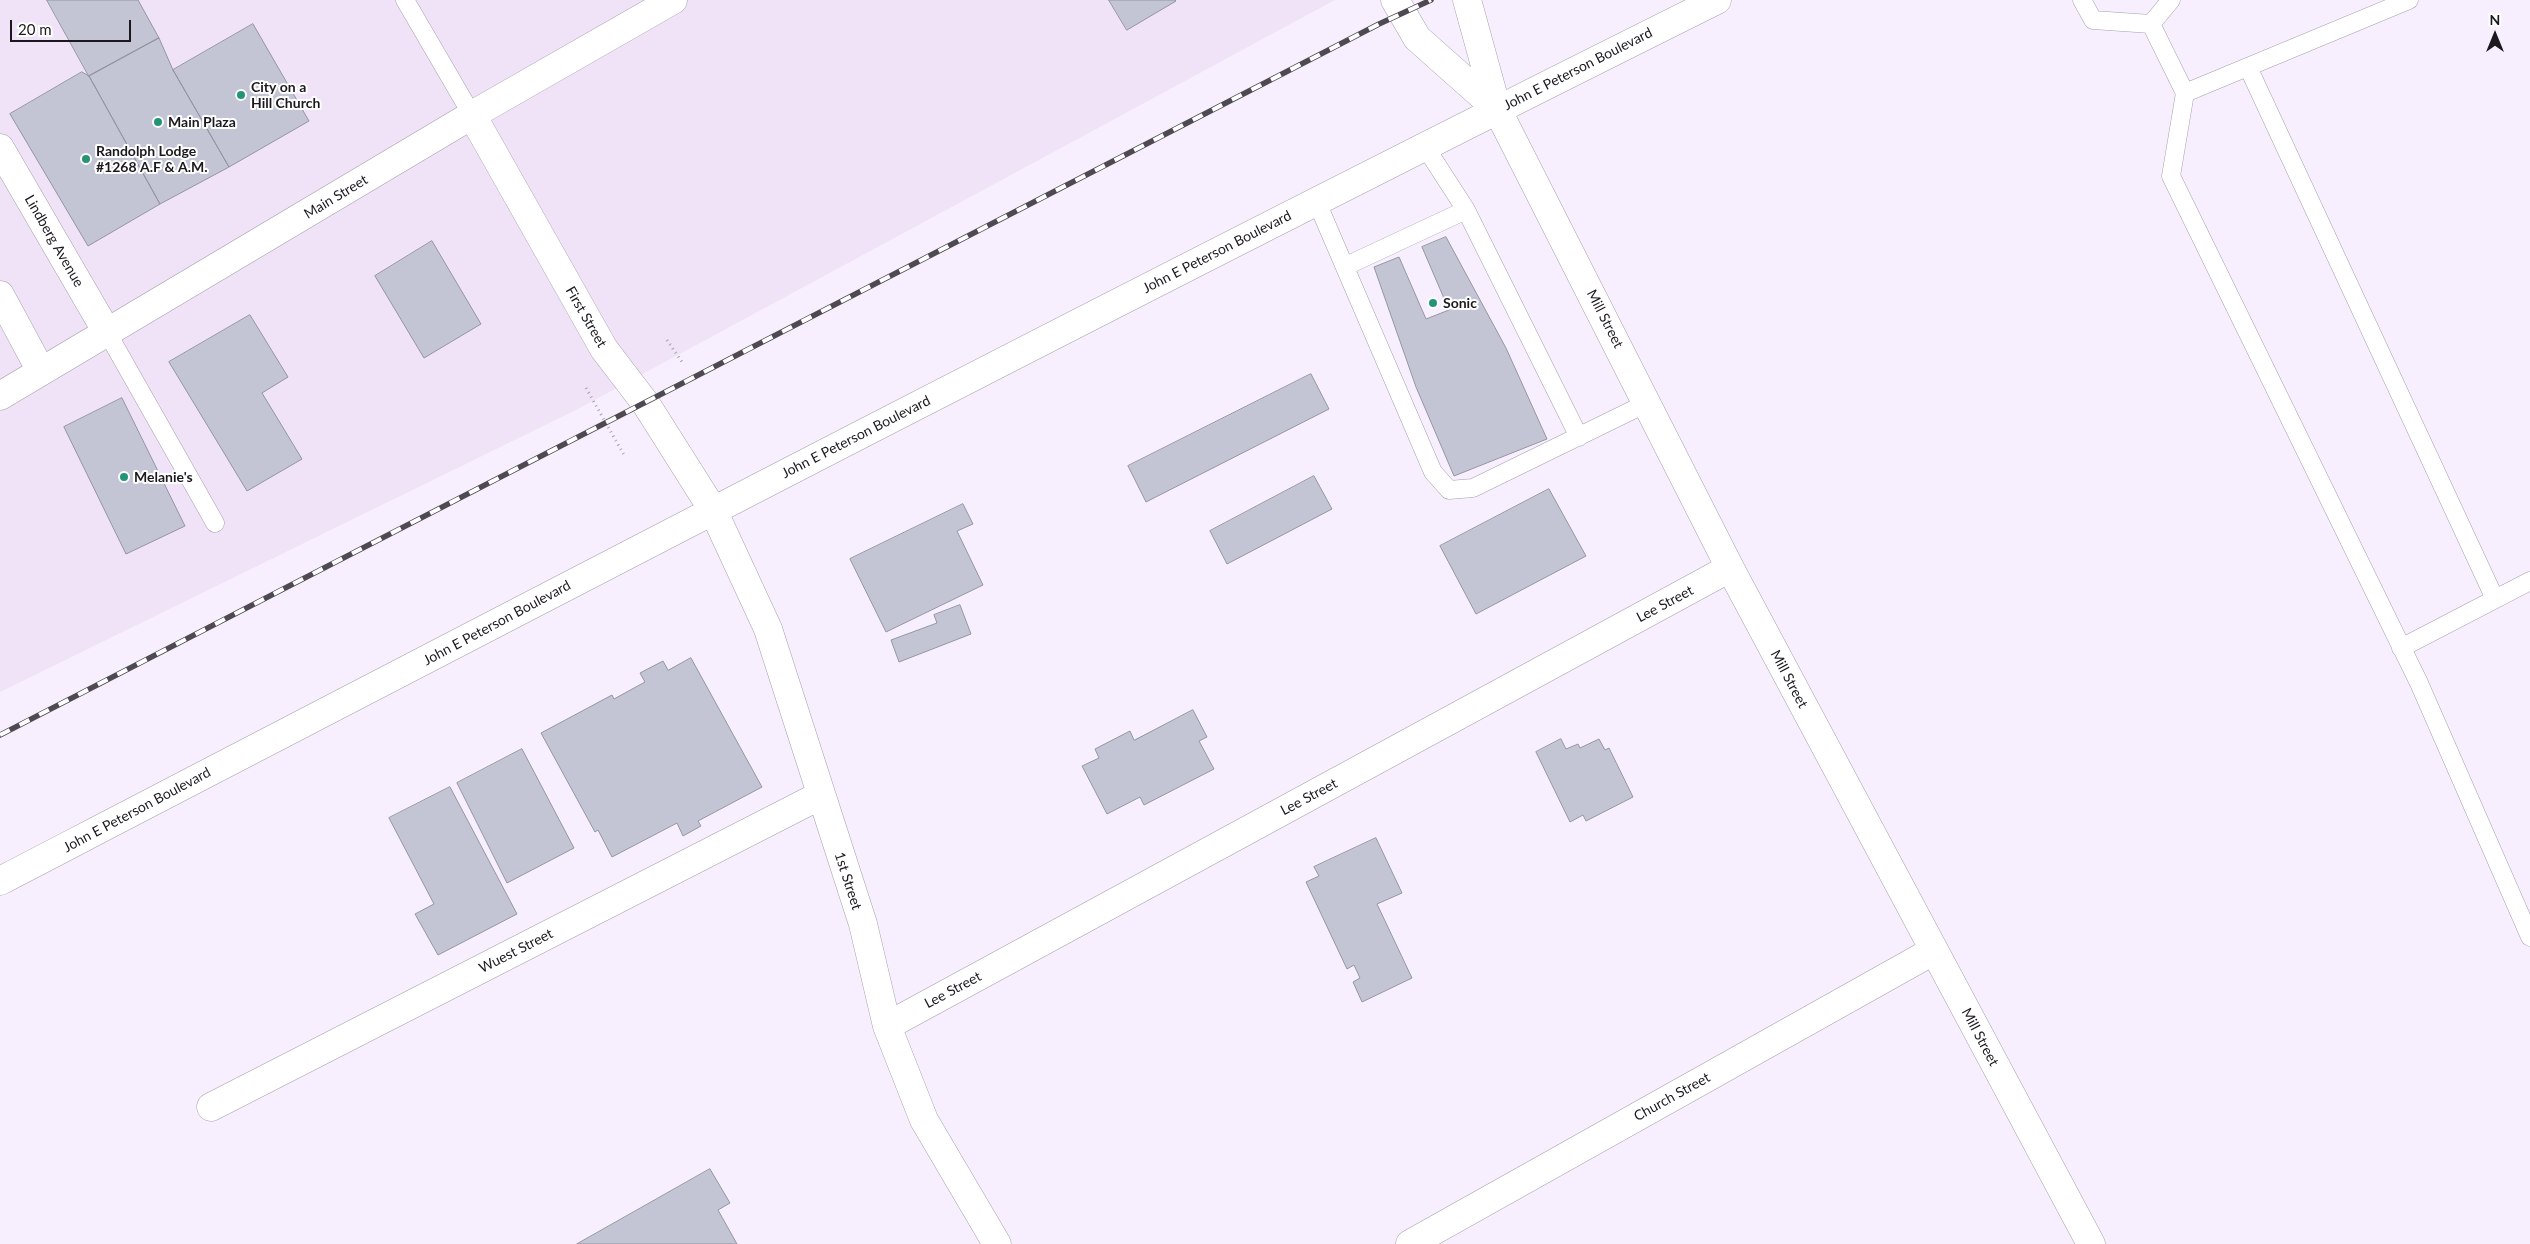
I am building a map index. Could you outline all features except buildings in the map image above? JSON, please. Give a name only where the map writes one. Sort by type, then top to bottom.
[{"type":"street","name":"Main Street","points":[[0,396],[108,334],[472,115],[673,0]]},
{"type":"street","points":[[1395,0],[1417,38],[1497,110]]},
{"type":"street","points":[[1467,0],[1497,110]]},
{"type":"street","name":"John E Peterson Boulevard","points":[[0,881],[713,510],[1316,200],[1717,0]]},
{"type":"street","name":"Mill Street","points":[[1497,110],[1648,403],[1730,568],[2091,1244]]},
{"type":"street","name":"First Street","points":[[472,115],[604,349],[646,404],[713,510]]},
{"type":"street","name":"Lindberg Avenue","points":[[0,148],[108,334]]},
{"type":"street","points":[[0,295],[41,371]]},
{"type":"street","name":"1st Street","points":[[713,510],[768,629],[862,924],[887,1026],[924,1120],[997,1244]]},
{"type":"street","name":"Lee Street","points":[[887,1026],[1730,568]]},
{"type":"street","name":"Wuest Street","points":[[211,1108],[821,795]]},
{"type":"street","name":"Church Street","points":[[1410,1244],[1933,951]]},
{"type":"lane","points":[[405,0],[472,115]]},
{"type":"lane","points":[[2082,0],[2093,20],[2151,24]]},
{"type":"lane","points":[[2151,24],[2172,0]]},
{"type":"lane","points":[[2185,93],[2409,0]]},
{"type":"lane","points":[[2151,24],[2185,93],[2170,176],[2401,648],[2530,937]]},
{"type":"lane","points":[[2248,67],[2495,599]]},
{"type":"lane","points":[[1424,145],[1466,210],[1579,437]]},
{"type":"lane","points":[[1316,200],[1433,472],[1449,490],[1473,488],[1648,403]]},
{"type":"lane","points":[[1346,266],[1466,210]]},
{"type":"lane","points":[[108,334],[215,523]]},
{"type":"lane","points":[[2401,648],[2530,581]]},
{"type":"path","points":[[667,340],[682,362]]},
{"type":"path","points":[[584,383],[624,455]]},
{"type":"shaded area","points":[[0,0],[1335,0],[576,410],[0,692]]},
{"type":"railway","points":[[0,735],[1379,24],[1431,0]]},
{"type":"place","name":"City on a Hill Church","points":[[241,95]]},
{"type":"place","name":"Main Plaza","points":[[158,122]]},
{"type":"place","name":"Randolph Lodge #1268 A.F & A.M.","points":[[86,159]]},
{"type":"place","name":"Sonic","points":[[1433,303]]},
{"type":"place","name":"Melanie's","points":[[124,477]]}]
